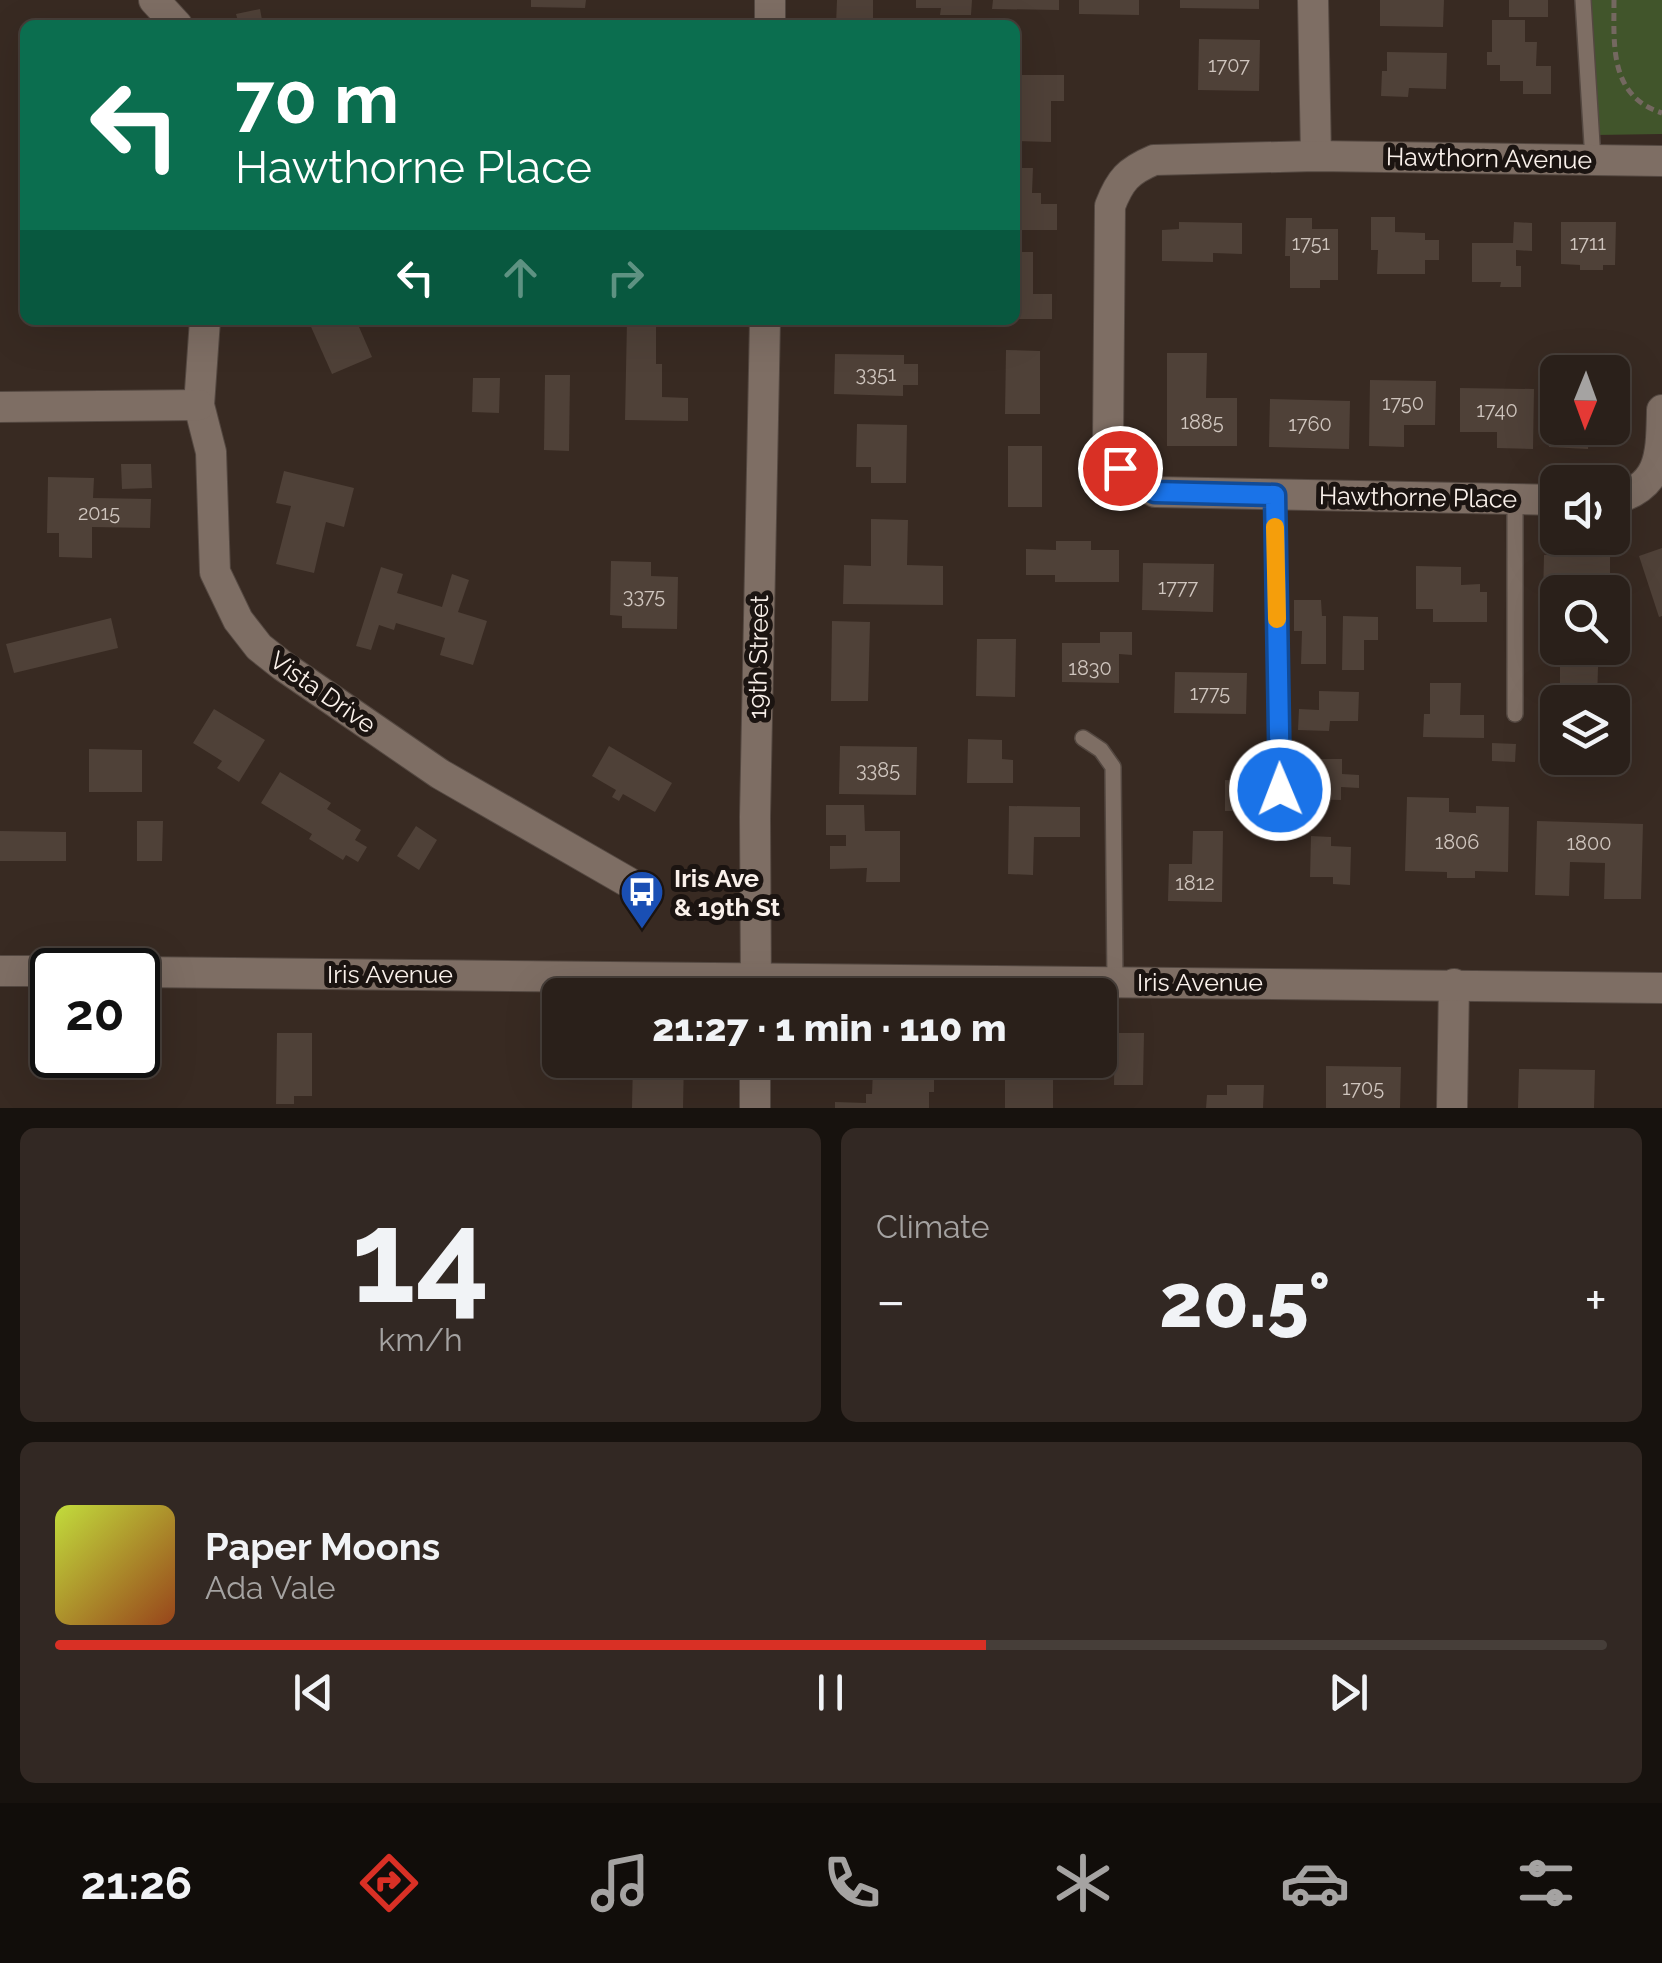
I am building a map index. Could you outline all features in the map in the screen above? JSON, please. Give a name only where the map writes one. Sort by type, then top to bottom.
[{"type":"street","points":[[154,0],[173,20]]},
{"type":"street","points":[[1314,0],[1316,156]]},
{"type":"street","name":"Hawthorn Avenue","points":[[1316,156],[1662,161]]},
{"type":"street","name":"Hawthorne Place","points":[[1316,156],[1154,160],[1133,169],[1118,186],[1110,206],[1108,442],[1120,468],[1133,482],[1155,492],[1540,500]]},
{"type":"street","name":"Vista Drive","points":[[205,325],[199,405],[211,452],[215,572],[238,620],[259,648],[440,774],[628,882]]},
{"type":"street","name":"19th Street","points":[[756,978],[764,325]]},
{"type":"street","points":[[0,407],[199,405]]},
{"type":"street","points":[[1630,496],[1652,478],[1661,458],[1662,410]]},
{"type":"street","points":[[0,971],[30,971]]},
{"type":"street","name":"Iris Avenue","points":[[160,972],[542,981]]},
{"type":"street","name":"Iris Avenue","points":[[1117,982],[1662,988]]},
{"type":"street","points":[[1452,1108],[1454,984]]},
{"type":"street","points":[[754,1108],[755,1078]]},
{"type":"lane","points":[[1584,0],[1593,160]]},
{"type":"lane","points":[[1275,495],[1280,790]]},
{"type":"lane","points":[[1514,499],[1516,714]]},
{"type":"lane","points":[[1083,738],[1102,750],[1113,767],[1115,978]]},
{"type":"path","points":[[1614,0],[1620,78],[1640,100],[1662,113]]},
{"type":"green space","points":[[1591,0],[1662,0],[1662,134],[1596,135]]},
{"type":"building","points":[[531,0],[586,0],[585,8],[531,7]]},
{"type":"building","points":[[837,0],[873,0],[873,20],[836,20]]},
{"type":"building","points":[[916,0],[972,0],[971,15],[940,15],[941,8],[916,8]]},
{"type":"building","points":[[993,0],[1059,0],[1059,10],[992,9]]},
{"type":"building","points":[[1079,0],[1139,0],[1139,15],[1079,14]]},
{"type":"building","points":[[1180,0],[1259,0],[1259,9],[1180,8]]},
{"type":"building","points":[[1380,0],[1444,0],[1443,27],[1380,26]]},
{"type":"building","points":[[1509,0],[1548,0],[1548,17],[1509,17]]},
{"type":"building","points":[[260,9],[262,20],[238,20],[236,14]]},
{"type":"building","points":[[1492,20],[1525,20],[1525,42],[1537,42],[1536,66],[1551,66],[1551,94],[1523,94],[1523,81],[1500,81],[1500,65],[1487,65],[1487,52],[1492,52]]},
{"type":"building","points":[[1199,39],[1260,40],[1259,91],[1198,90]]},
{"type":"building","points":[[1387,52],[1447,53],[1446,89],[1409,88],[1408,97],[1381,96]]},
{"type":"building","points":[[1020,75],[1064,75],[1064,101],[1051,101],[1051,142],[1020,141]]},
{"type":"building","points":[[1020,168],[1033,168],[1032,193],[1041,193],[1041,204],[1057,204],[1057,230],[1020,230]]},
{"type":"building","points":[[1371,217],[1395,217],[1395,232],[1425,233],[1425,240],[1439,240],[1439,260],[1425,260],[1425,274],[1377,274],[1378,250],[1371,250]]},
{"type":"building","points":[[1286,218],[1312,218],[1312,229],[1338,229],[1338,280],[1320,280],[1320,288],[1290,288],[1290,256],[1285,256]]},
{"type":"building","points":[[1179,222],[1242,223],[1242,254],[1213,253],[1213,262],[1162,261],[1162,230],[1179,229]]},
{"type":"building","points":[[1514,222],[1532,223],[1532,251],[1516,250],[1521,287],[1472,282],[1472,243],[1513,243]]},
{"type":"building","points":[[1561,222],[1616,222],[1615,265],[1603,265],[1603,270],[1580,270],[1580,265],[1561,264]]},
{"type":"building","points":[[1020,252],[1033,252],[1033,294],[1052,294],[1052,319],[1020,319]]},
{"type":"building","points":[[310,325],[358,325],[372,357],[332,374]]},
{"type":"building","points":[[627,325],[656,325],[656,364],[662,364],[662,397],[688,398],[688,421],[625,420]]},
{"type":"building","points":[[1006,350],[1040,351],[1040,414],[1005,414]]},
{"type":"building","points":[[1167,353],[1207,353],[1206,398],[1237,398],[1237,446],[1167,446]]},
{"type":"building","points":[[835,354],[904,355],[904,364],[918,364],[918,385],[903,385],[903,396],[834,394]]},
{"type":"building","points":[[545,375],[570,375],[569,451],[544,450]]},
{"type":"building","points":[[473,378],[500,378],[499,413],[472,412]]},
{"type":"building","points":[[1370,380],[1436,381],[1435,425],[1404,425],[1404,447],[1369,446]]},
{"type":"building","points":[[1460,388],[1534,389],[1533,449],[1497,448],[1497,432],[1460,432]]},
{"type":"building","points":[[1270,399],[1350,401],[1349,449],[1269,447]]},
{"type":"building","points":[[857,424],[907,425],[906,483],[871,483],[871,467],[856,467]]},
{"type":"building","points":[[1549,445],[1588,445],[1588,449]]},
{"type":"building","points":[[1008,446],[1042,446],[1042,507],[1008,507]]},
{"type":"building","points":[[121,464],[151,464],[152,488],[122,489]]},
{"type":"building","points":[[284,471],[354,488],[344,527],[326,522],[314,573],[276,564],[291,506],[276,503]]},
{"type":"building","points":[[48,477],[94,478],[93,498],[151,499],[150,528],[92,527],[92,558],[59,557],[59,533],[47,533]]},
{"type":"building","points":[[871,519],[908,520],[907,565],[943,566],[943,605],[843,604],[844,565],[871,566]]},
{"type":"building","points":[[1056,541],[1091,541],[1091,550],[1119,550],[1119,582],[1055,582],[1055,575],[1026,575],[1026,549],[1056,550]]},
{"type":"building","points":[[1662,548],[1662,616],[1659,617],[1639,556]]},
{"type":"building","points":[[1544,555],[1610,556],[1610,575],[1544,575]]},
{"type":"building","points":[[611,561],[651,562],[651,576],[678,577],[677,629],[622,628],[622,616],[610,615]]},
{"type":"building","points":[[1143,563],[1214,564],[1213,612],[1142,610]]},
{"type":"building","points":[[1416,566],[1461,567],[1461,585],[1480,584],[1480,592],[1487,592],[1487,622],[1433,622],[1433,609],[1416,609]]},
{"type":"building","points":[[381,567],[403,574],[397,593],[442,607],[452,574],[469,580],[458,612],[487,621],[473,665],[440,655],[445,638],[396,623],[394,630],[379,625],[371,650],[356,646]]},
{"type":"building","points":[[1294,600],[1321,600],[1322,616],[1326,616],[1326,664],[1301,664],[1302,631],[1294,631]]},
{"type":"building","points":[[1343,616],[1378,617],[1378,640],[1364,640],[1364,670],[1342,670]]},
{"type":"building","points":[[111,618],[118,648],[14,673],[6,644]]},
{"type":"building","points":[[832,621],[870,622],[868,701],[831,701]]},
{"type":"building","points":[[1100,632],[1132,632],[1132,655],[1119,654],[1119,683],[1062,682],[1062,643],[1100,643]]},
{"type":"building","points":[[977,639],[1016,639],[1015,697],[976,696]]},
{"type":"building","points":[[1560,667],[1598,667],[1597,685],[1560,685]]},
{"type":"building","points":[[1175,672],[1247,673],[1246,714],[1174,713]]},
{"type":"building","points":[[1430,683],[1461,683],[1460,715],[1484,715],[1484,738],[1423,737],[1424,714],[1430,714]]},
{"type":"building","points":[[1319,691],[1359,692],[1358,721],[1330,721],[1329,731],[1298,730],[1299,709],[1319,710]]},
{"type":"building","points":[[214,709],[265,740],[239,782],[217,768],[222,761],[193,743]]},
{"type":"building","points":[[968,739],[1002,740],[1002,759],[1013,760],[1013,783],[967,783]]},
{"type":"building","points":[[1492,743],[1516,744],[1515,762],[1492,761]]},
{"type":"building","points":[[609,746],[672,783],[655,812],[623,794],[619,801],[612,797],[616,790],[592,776]]},
{"type":"building","points":[[840,746],[917,747],[916,795],[839,794]]},
{"type":"building","points":[[89,749],[142,750],[142,792],[89,792]]},
{"type":"building","points":[[1317,759],[1342,759],[1342,774],[1359,775],[1359,788],[1341,787],[1341,800],[1299,799],[1299,779],[1317,779]]},
{"type":"building","points":[[280,772],[331,803],[327,809],[361,830],[355,840],[367,847],[358,862],[346,855],[343,860],[309,839],[312,834],[261,803]]},
{"type":"building","points":[[1225,780],[1250,781],[1249,811],[1225,811]]},
{"type":"building","points":[[1407,797],[1449,798],[1449,812],[1476,813],[1476,806],[1509,807],[1508,872],[1475,871],[1475,878],[1447,878],[1447,872],[1405,871]]},
{"type":"building","points":[[826,805],[864,805],[865,831],[900,831],[900,882],[866,882],[867,868],[830,869],[830,846],[846,846],[846,835],[826,835]]},
{"type":"building","points":[[1009,806],[1080,807],[1080,837],[1034,837],[1033,875],[1008,874]]},
{"type":"building","points":[[137,821],[163,821],[162,861],[137,861]]},
{"type":"building","points":[[1537,821],[1643,824],[1641,899],[1604,899],[1605,863],[1570,862],[1569,896],[1535,895]]},
{"type":"building","points":[[416,826],[437,840],[419,870],[397,856]]},
{"type":"building","points":[[0,831],[66,832],[66,861],[0,861]]},
{"type":"building","points":[[1193,831],[1223,831],[1222,902],[1168,901],[1169,864],[1192,864]]},
{"type":"building","points":[[1311,836],[1331,837],[1331,846],[1351,847],[1350,885],[1333,884],[1333,877],[1310,877]]},
{"type":"building","points":[[277,1033],[312,1033],[312,1096],[294,1096],[294,1104],[276,1104]]},
{"type":"building","points":[[1117,1033],[1144,1033],[1143,1085],[1114,1085]]},
{"type":"building","points":[[1326,1066],[1401,1067],[1400,1108],[1326,1108]]},
{"type":"building","points":[[1519,1069],[1595,1070],[1594,1108],[1518,1108]]},
{"type":"building","points":[[633,1078],[684,1078],[683,1108],[632,1108]]},
{"type":"building","points":[[873,1078],[934,1078],[929,1108],[835,1108],[835,1102],[866,1103],[866,1094],[872,1094]]},
{"type":"building","points":[[1005,1079],[1053,1080],[1053,1108],[1005,1108]]},
{"type":"building","points":[[1227,1085],[1264,1085],[1263,1108],[1206,1108],[1207,1095],[1227,1095]]},
{"type":"slow traffic","points":[[1275,527],[1277,619]]},
{"type":"place","name":"Iris Ave & 19th St","points":[[642,930]]},
{"type":"route","points":[[1120,468],[1133,482],[1155,492],[1275,495],[1280,790]]}]
